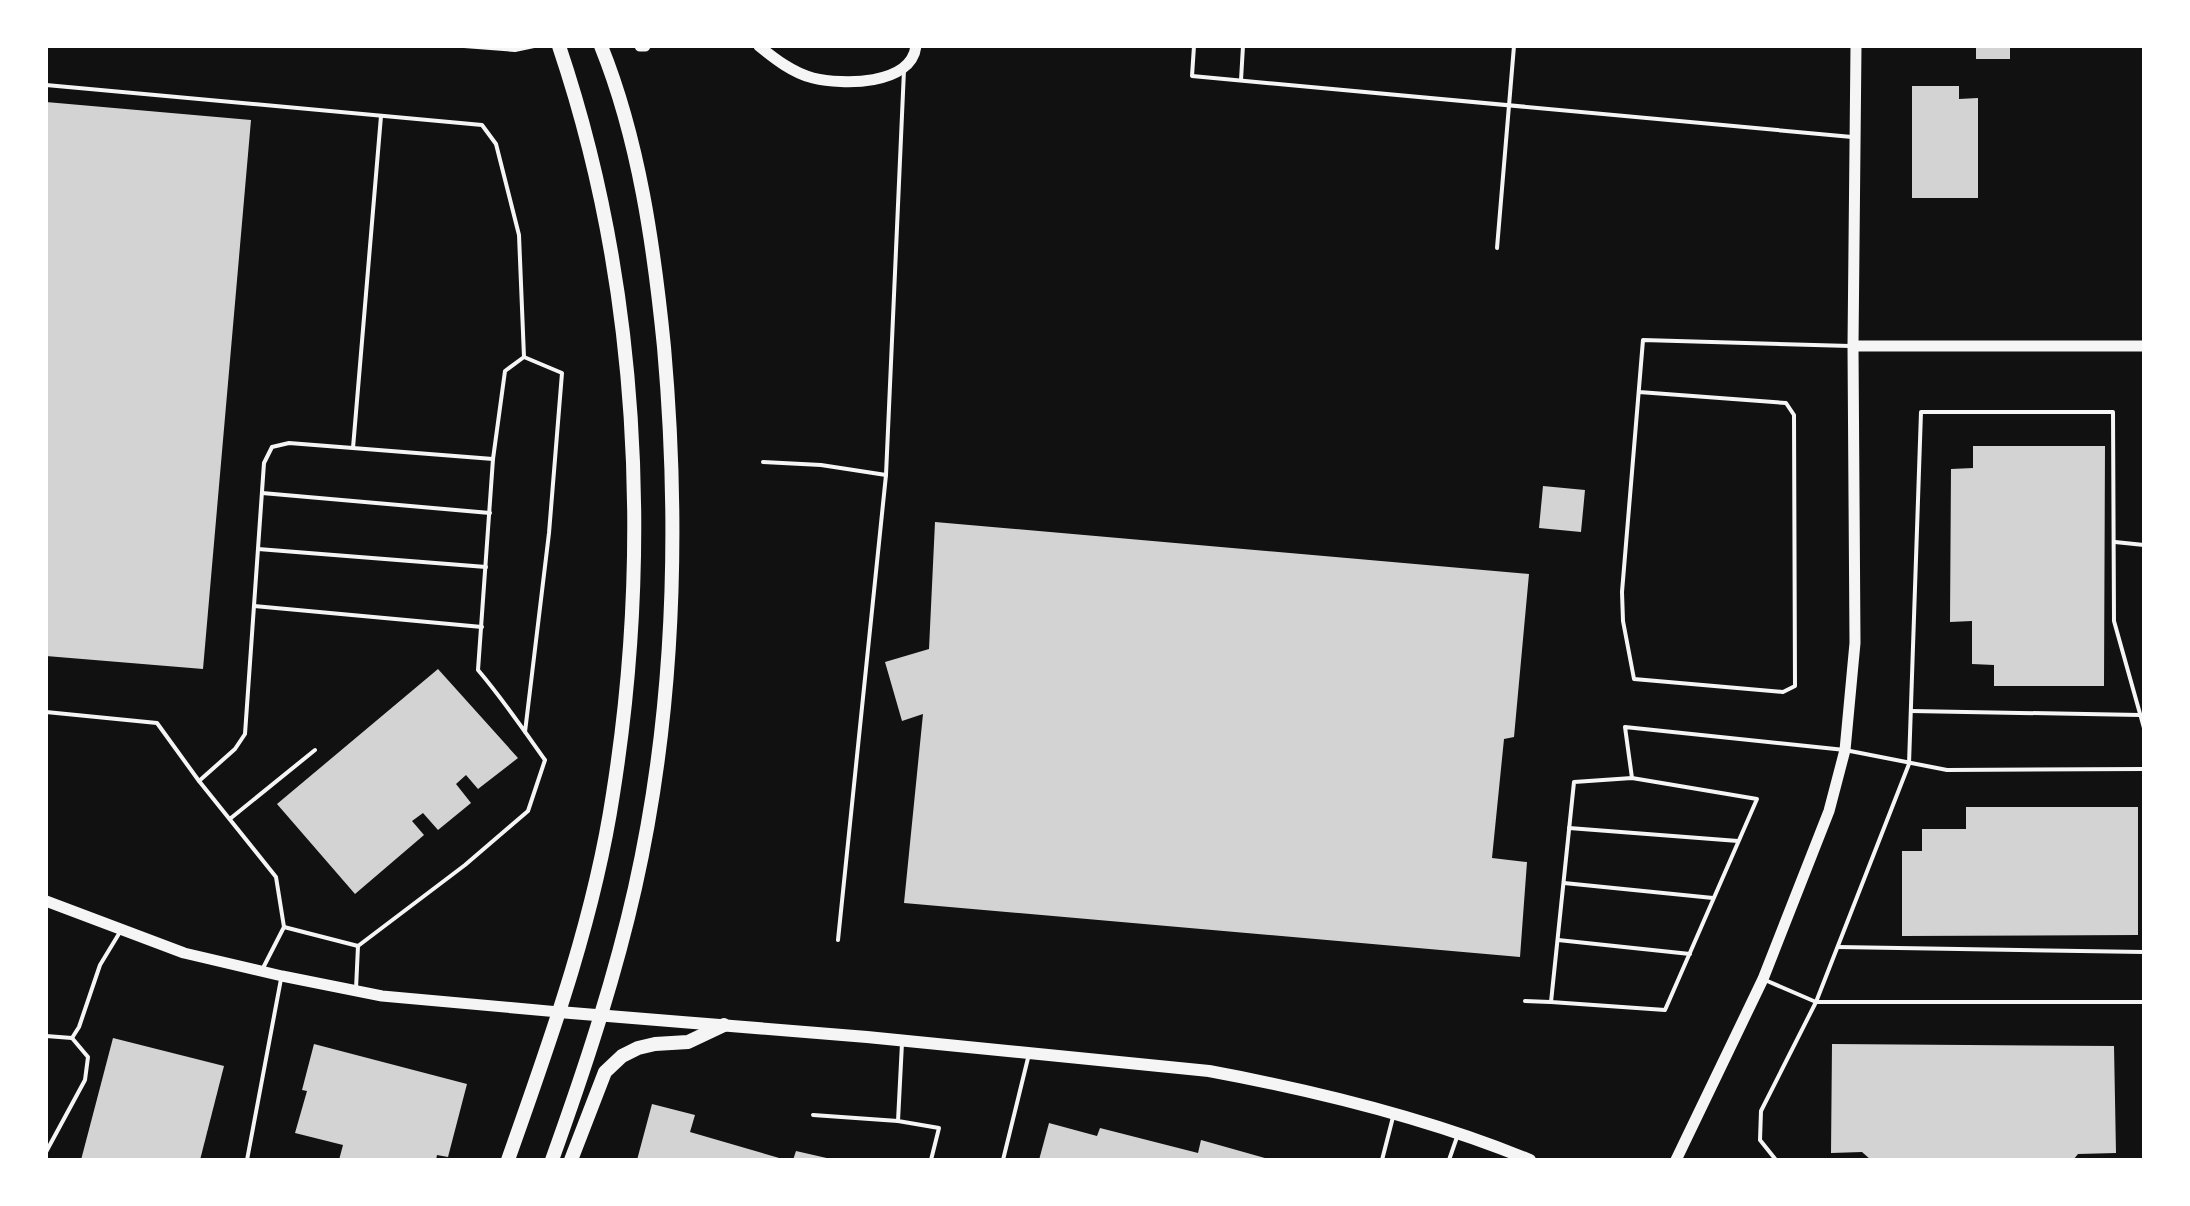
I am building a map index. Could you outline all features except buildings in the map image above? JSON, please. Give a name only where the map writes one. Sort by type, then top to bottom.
[{"type":"main road","points":[[508,1160],[559,1012],[589,904],[613,796],[627,685],[634,532],[627,381],[616,297],[587,148],[559,46]]},
{"type":"main road","points":[[552,1160],[601,1014],[635,889],[661,743],[674,532],[670,423],[656,282],[634,161],[616,84],[601,46]]},
{"type":"main road","points":[[559,1012],[902,1040],[1209,1071],[1258,1080],[1394,1115],[1530,1160]]},
{"type":"main road","points":[[571,1160],[605,1072],[622,1056],[646,1046],[688,1042],[724,1025]]},
{"type":"street","points":[[759,46],[791,69],[813,78],[854,82],[888,77],[904,68],[916,46]]},
{"type":"street","points":[[1676,1160],[1763,979],[1829,811],[1845,750],[1855,643],[1853,346],[1856,46]]},
{"type":"street","points":[[1853,346],[2144,346]]},
{"type":"street","points":[[46,901],[184,953],[261,972],[382,996],[559,1012]]},
{"type":"lane","points":[[464,46],[515,50],[534,46]]},
{"type":"lane","points":[[1194,46],[1192,76],[1855,137]]},
{"type":"lane","points":[[1241,80],[1243,46]]},
{"type":"lane","points":[[1497,248],[1514,46]]},
{"type":"lane","points":[[838,940],[886,475],[904,68]]},
{"type":"lane","points":[[46,85],[482,125],[496,144],[519,235],[524,357]]},
{"type":"lane","points":[[353,448],[381,116]]},
{"type":"lane","points":[[1639,392],[1786,403],[1794,415],[1795,686],[1783,692],[1634,679],[1623,621],[1622,592],[1643,340],[1853,346]]},
{"type":"lane","points":[[358,946],[465,865],[528,811],[545,760],[478,670],[493,459],[505,371],[524,357]]},
{"type":"lane","points":[[524,357],[562,373],[549,533],[525,732]]},
{"type":"lane","points":[[1776,1160],[1760,1140],[1761,1111],[1816,1002],[1909,764],[1921,412],[2113,412],[2114,621],[2143,725]]},
{"type":"lane","points":[[199,781],[235,749],[245,734],[264,463],[272,447],[289,443],[493,459]]},
{"type":"lane","points":[[763,462],[821,465],[886,475]]},
{"type":"lane","points":[[262,493],[490,513]]},
{"type":"lane","points":[[2114,542],[2144,545]]},
{"type":"lane","points":[[258,549],[486,567]]},
{"type":"lane","points":[[254,606],[482,627]]},
{"type":"lane","points":[[1911,711],[2140,715]]},
{"type":"lane","points":[[46,712],[157,723],[276,877],[284,927],[261,972]]},
{"type":"lane","points":[[1632,778],[1625,727],[1845,750],[1947,770],[2144,769]]},
{"type":"lane","points":[[231,818],[315,750]]},
{"type":"lane","points":[[1525,1001],[1665,1010],[1757,799],[1632,778],[1574,782],[1551,1002]]},
{"type":"lane","points":[[1569,828],[1739,841]]},
{"type":"lane","points":[[1564,883],[1714,899]]},
{"type":"lane","points":[[284,927],[358,946]]},
{"type":"lane","points":[[72,1038],[79,1027],[100,965],[121,930]]},
{"type":"lane","points":[[1558,940],[1690,954]]},
{"type":"lane","points":[[356,991],[358,946]]},
{"type":"lane","points":[[1838,947],[2144,952]]},
{"type":"lane","points":[[247,1160],[282,976]]},
{"type":"lane","points":[[1763,979],[1816,1002],[2144,1002]]},
{"type":"lane","points":[[46,1036],[72,1038],[88,1057],[85,1080],[46,1152]]},
{"type":"lane","points":[[898,1121],[902,1040]]},
{"type":"lane","points":[[1003,1160],[1030,1052]]},
{"type":"lane","points":[[813,1115],[898,1121],[939,1128],[931,1160]]},
{"type":"lane","points":[[1382,1160],[1394,1115]]},
{"type":"lane","points":[[1449,1160],[1457,1134]]}]
